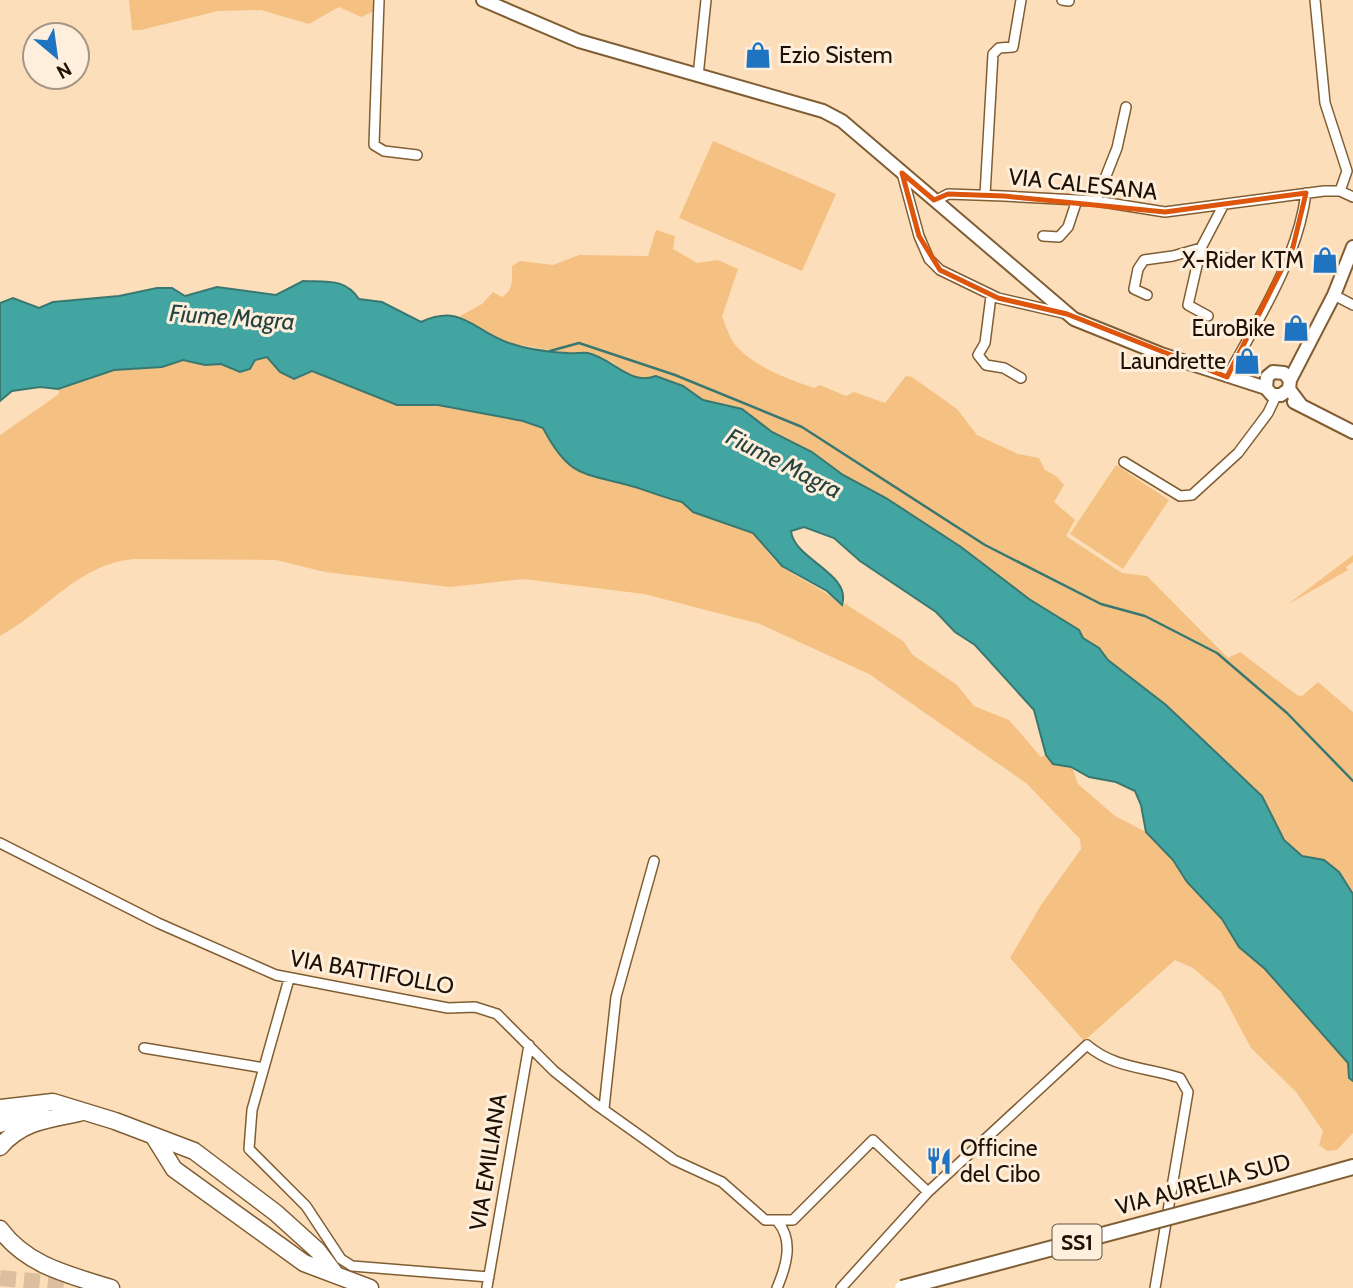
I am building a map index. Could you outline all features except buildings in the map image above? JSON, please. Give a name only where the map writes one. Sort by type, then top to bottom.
[{"type":"highway","points":[[0,1108],[53,1102],[115,1121],[194,1151],[276,1213],[318,1251],[336,1275]]},
{"type":"highway","points":[[0,1124],[39,1110],[82,1112]]},
{"type":"highway","points":[[0,1147],[17,1130],[30,1123],[82,1112]]},
{"type":"highway","points":[[154,1137],[174,1169],[304,1264],[370,1288]]},
{"type":"highway","points":[[0,1229],[13,1245],[39,1263],[111,1288]]},
{"type":"highway","points":[[65,1284],[104,1288]]},
{"type":"main road","points":[[483,0],[579,41],[823,111],[842,121],[1067,314],[1091,327],[1227,377],[1279,385],[1301,405],[1353,432]]},
{"type":"main road","points":[[1279,385],[1300,359],[1334,295],[1352,253]]},
{"type":"main road","name":"VIA AURELIA SUD","points":[[902,1288],[1353,1167]]},
{"type":"street","points":[[379,0],[374,145],[384,150],[417,155]]},
{"type":"street","points":[[698,76],[706,0]]},
{"type":"street","points":[[985,195],[993,54],[999,48],[1013,47],[1021,0]]},
{"type":"street","points":[[1062,0],[1069,1]]},
{"type":"street","points":[[1315,0],[1325,103],[1347,171],[1340,191]]},
{"type":"street","points":[[1096,201],[1117,148],[1126,107]]},
{"type":"street","points":[[902,173],[919,236],[929,259],[940,270],[991,296],[1067,314]]},
{"type":"street","name":"VIA CALESANA","points":[[934,201],[948,194],[985,195],[1096,201],[1165,212],[1306,193],[1340,191],[1353,197]]},
{"type":"street","points":[[1227,377],[1293,247],[1303,217],[1306,193]]},
{"type":"street","points":[[1043,236],[1059,237],[1068,227],[1077,200]]},
{"type":"street","points":[[1208,316],[1188,305],[1200,250],[1224,204]]},
{"type":"street","points":[[1147,295],[1134,289],[1144,260],[1200,250],[1239,261]]},
{"type":"street","points":[[1334,295],[1353,305]]},
{"type":"street","points":[[991,296],[985,343],[978,355],[986,365],[1004,368],[1021,378]]},
{"type":"street","points":[[1124,462],[1180,496],[1192,495],[1238,453],[1268,413],[1279,385]]},
{"type":"street","name":"VIA BATTIFOLLO","points":[[0,843],[158,923],[289,979],[448,1008],[475,1007],[497,1014],[554,1070],[674,1160],[722,1182],[765,1220],[778,1222]]},
{"type":"street","points":[[604,1108],[616,997],[654,861]]},
{"type":"street","points":[[289,979],[252,1110],[250,1149],[306,1206],[341,1259],[364,1269],[488,1282]]},
{"type":"street","name":"VIA EMILIANA","points":[[488,1282],[529,1045]]},
{"type":"street","points":[[841,1288],[928,1192],[1087,1045],[1101,1057],[1126,1067],[1180,1078],[1188,1093],[1184,1130],[1154,1288]]},
{"type":"street","points":[[144,1048],[264,1068]]},
{"type":"street","points":[[778,1222],[793,1220],[873,1140],[928,1192]]},
{"type":"street","points":[[776,1288],[789,1243],[787,1233],[778,1222]]},
{"type":"highlighted area","points":[[902,173],[934,200],[948,194],[1004,196],[1165,212],[1306,193],[1293,247],[1227,377],[1067,314],[998,298],[940,270],[919,236]]},
{"type":"shaded area","points":[[129,0],[381,0],[381,13],[372,12],[361,17],[339,7],[309,24],[261,10],[218,11],[132,30]]},
{"type":"shaded area","points":[[713,141],[836,194],[802,271],[679,218]]},
{"type":"shaded area","points":[[656,230],[675,236],[673,249],[697,263],[718,260],[738,269],[722,317],[734,343],[753,360],[814,388],[820,385],[846,396],[854,392],[885,403],[906,376],[912,377],[957,409],[977,435],[1018,454],[1039,458],[1045,470],[1056,476],[1064,485],[1054,502],[1075,520],[1066,536],[1122,573],[1147,576],[1228,658],[1240,652],[1297,695],[1302,696],[1318,682],[1353,712],[1353,894],[1338,872],[1324,860],[1302,856],[1284,840],[1262,796],[1166,705],[1108,660],[1099,648],[1083,638],[1079,630],[1029,599],[961,547],[886,498],[843,475],[812,452],[772,432],[742,409],[703,400],[683,386],[633,377],[612,362],[587,353],[568,353],[508,343],[460,316],[482,304],[493,292],[502,297],[506,294],[512,283],[512,266],[520,261],[553,265],[579,255],[648,256]]},
{"type":"shaded area","points":[[267,357],[280,372],[294,379],[312,371],[397,405],[438,405],[523,421],[543,428],[562,457],[581,472],[682,502],[706,516],[754,534],[779,564],[841,605],[844,603],[903,641],[913,655],[957,685],[974,706],[1009,720],[1041,757],[1046,755],[1053,764],[1072,767],[1078,784],[1115,816],[1146,832],[1173,860],[1187,882],[1222,920],[1239,947],[1265,969],[1348,1063],[1349,1078],[1353,1081],[1353,1133],[1337,1150],[1327,1151],[1319,1145],[1323,1131],[1296,1092],[1251,1048],[1221,992],[1193,968],[1175,960],[1084,1041],[1010,958],[1041,905],[1081,849],[1080,839],[1026,783],[869,674],[760,624],[644,594],[523,579],[450,587],[325,572],[276,560],[133,559],[114,563],[79,579],[0,636],[0,435],[59,394],[58,389],[114,370],[162,367],[183,360],[205,365],[221,364],[240,372],[250,369],[255,360]]},
{"type":"shaded area","points":[[1116,465],[1169,500],[1123,569],[1070,534]]},
{"type":"shaded area","points":[[1353,555],[1353,562],[1346,567],[1348,570],[1287,605]]},
{"type":"water","name":"Fiume Magra","points":[[303,281],[341,284],[354,292],[359,299],[382,302],[421,322],[435,317],[458,317],[497,338],[530,349],[588,353],[630,375],[647,378],[656,376],[683,386],[703,400],[742,409],[772,432],[812,452],[843,475],[886,498],[961,547],[1029,599],[1079,630],[1083,638],[1099,648],[1108,660],[1166,705],[1262,796],[1284,840],[1302,856],[1324,860],[1339,872],[1353,894],[1353,1081],[1349,1078],[1348,1063],[1265,969],[1239,947],[1222,919],[1146,832],[1141,805],[1135,791],[1116,782],[1089,777],[1071,767],[1053,764],[1046,755],[1034,710],[975,645],[955,632],[936,612],[860,561],[834,538],[804,527],[791,531],[794,541],[802,550],[839,584],[843,594],[842,605],[827,591],[782,566],[753,533],[693,512],[682,502],[581,472],[562,457],[543,428],[523,421],[438,405],[397,405],[312,371],[294,379],[280,372],[267,357],[255,360],[250,369],[240,372],[221,364],[205,365],[183,360],[162,367],[114,370],[58,389],[40,387],[12,391],[0,401],[0,303],[13,298],[39,308],[53,302],[119,296],[157,288],[172,288],[185,296],[217,287],[276,295]]},
{"type":"waterway","points":[[550,351],[579,343],[675,375],[802,427],[985,545],[1101,604],[1145,616],[1217,653],[1287,713],[1353,781]]},
{"type":"tunnel","points":[[0,1278],[65,1284]]},
{"type":"place","name":"Ezio Sistem","points":[[758,55]]},
{"type":"place","name":"X-Rider KTM","points":[[1325,260]]},
{"type":"place","name":"EuroBike","points":[[1296,328]]},
{"type":"place","name":"Laundrette","points":[[1247,361]]},
{"type":"place","name":"Officine del Cibo","points":[[939,1161]]}]
